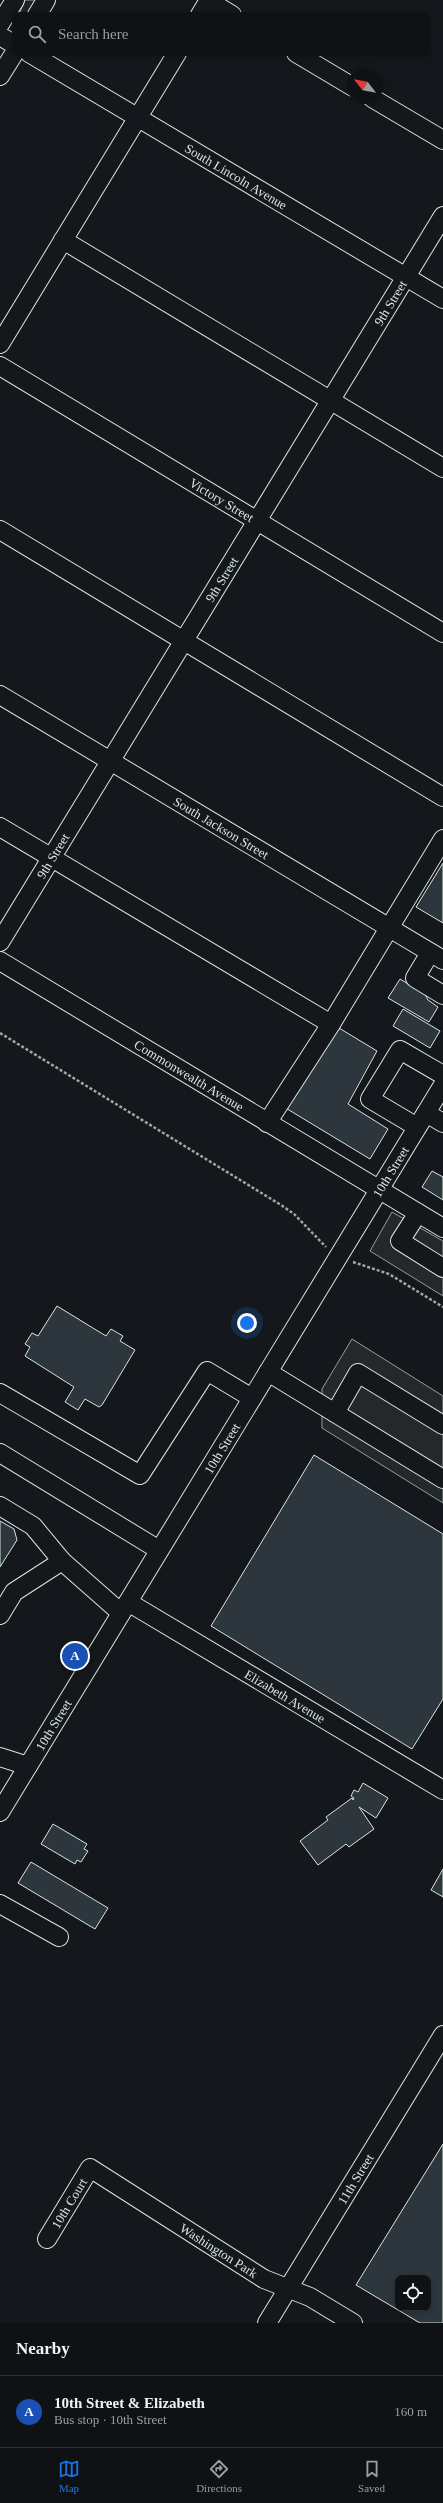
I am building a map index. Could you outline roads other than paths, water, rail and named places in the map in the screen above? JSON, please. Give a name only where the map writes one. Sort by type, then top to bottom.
[{"type":"street","points":[[0,24],[15,0]]},
{"type":"street","points":[[39,12],[46,0]]},
{"type":"street","points":[[206,5],[224,12]]},
{"type":"street","points":[[0,36],[12,43]]},
{"type":"street","points":[[0,76],[12,56]]},
{"type":"street","name":"South Lincoln Avenue","points":[[34,56],[443,300]]},
{"type":"street","points":[[0,344],[175,56]]},
{"type":"street","points":[[301,56],[347,83]]},
{"type":"street","points":[[382,104],[443,140]]},
{"type":"street","name":"9th Street","points":[[0,942],[443,216]]},
{"type":"street","points":[[63,240],[443,468]]},
{"type":"street","name":"Victory Street","points":[[0,366],[443,632]]},
{"type":"street","points":[[0,530],[185,640],[443,797]]},
{"type":"street","name":"South Jackson Street","points":[[0,695],[436,956]]},
{"type":"street","points":[[0,827],[332,1024]]},
{"type":"street","points":[[267,1123],[332,1024],[443,839]]},
{"type":"street","points":[[436,956],[415,978],[443,995]]},
{"type":"street","name":"Commonwealth Avenue","points":[[0,961],[443,1228]]},
{"type":"street","points":[[443,1075],[400,1050],[370,1099],[422,1120],[443,1123]]},
{"type":"street","name":"10th Street","points":[[0,1812],[443,1085]]},
{"type":"street","points":[[418,1212],[400,1241],[443,1268]]},
{"type":"street","points":[[0,1393],[140,1475],[206,1371],[252,1398]]},
{"type":"street","points":[[268,1372],[443,1479]]},
{"type":"street","points":[[335,1413],[358,1374],[443,1425]]},
{"type":"street","points":[[0,1453],[159,1550]]},
{"type":"street","name":"Elizabeth Avenue","points":[[0,1506],[33,1526],[62,1561],[124,1607],[443,1790]]},
{"type":"street","points":[[0,1615],[14,1592],[62,1561]]},
{"type":"street","points":[[0,1757],[28,1766]]},
{"type":"street","points":[[0,1904],[59,1937]]},
{"type":"street","name":"11th Street","points":[[267,2323],[443,2035]]},
{"type":"street","name":"Washington Park","points":[[90,2168],[264,2279],[310,2297],[353,2323]]},
{"type":"street","name":"10th Court","points":[[47,2239],[90,2168]]},
{"type":"place","name":"10th Street & Elizabeth","points":[[75,1656]]}]
